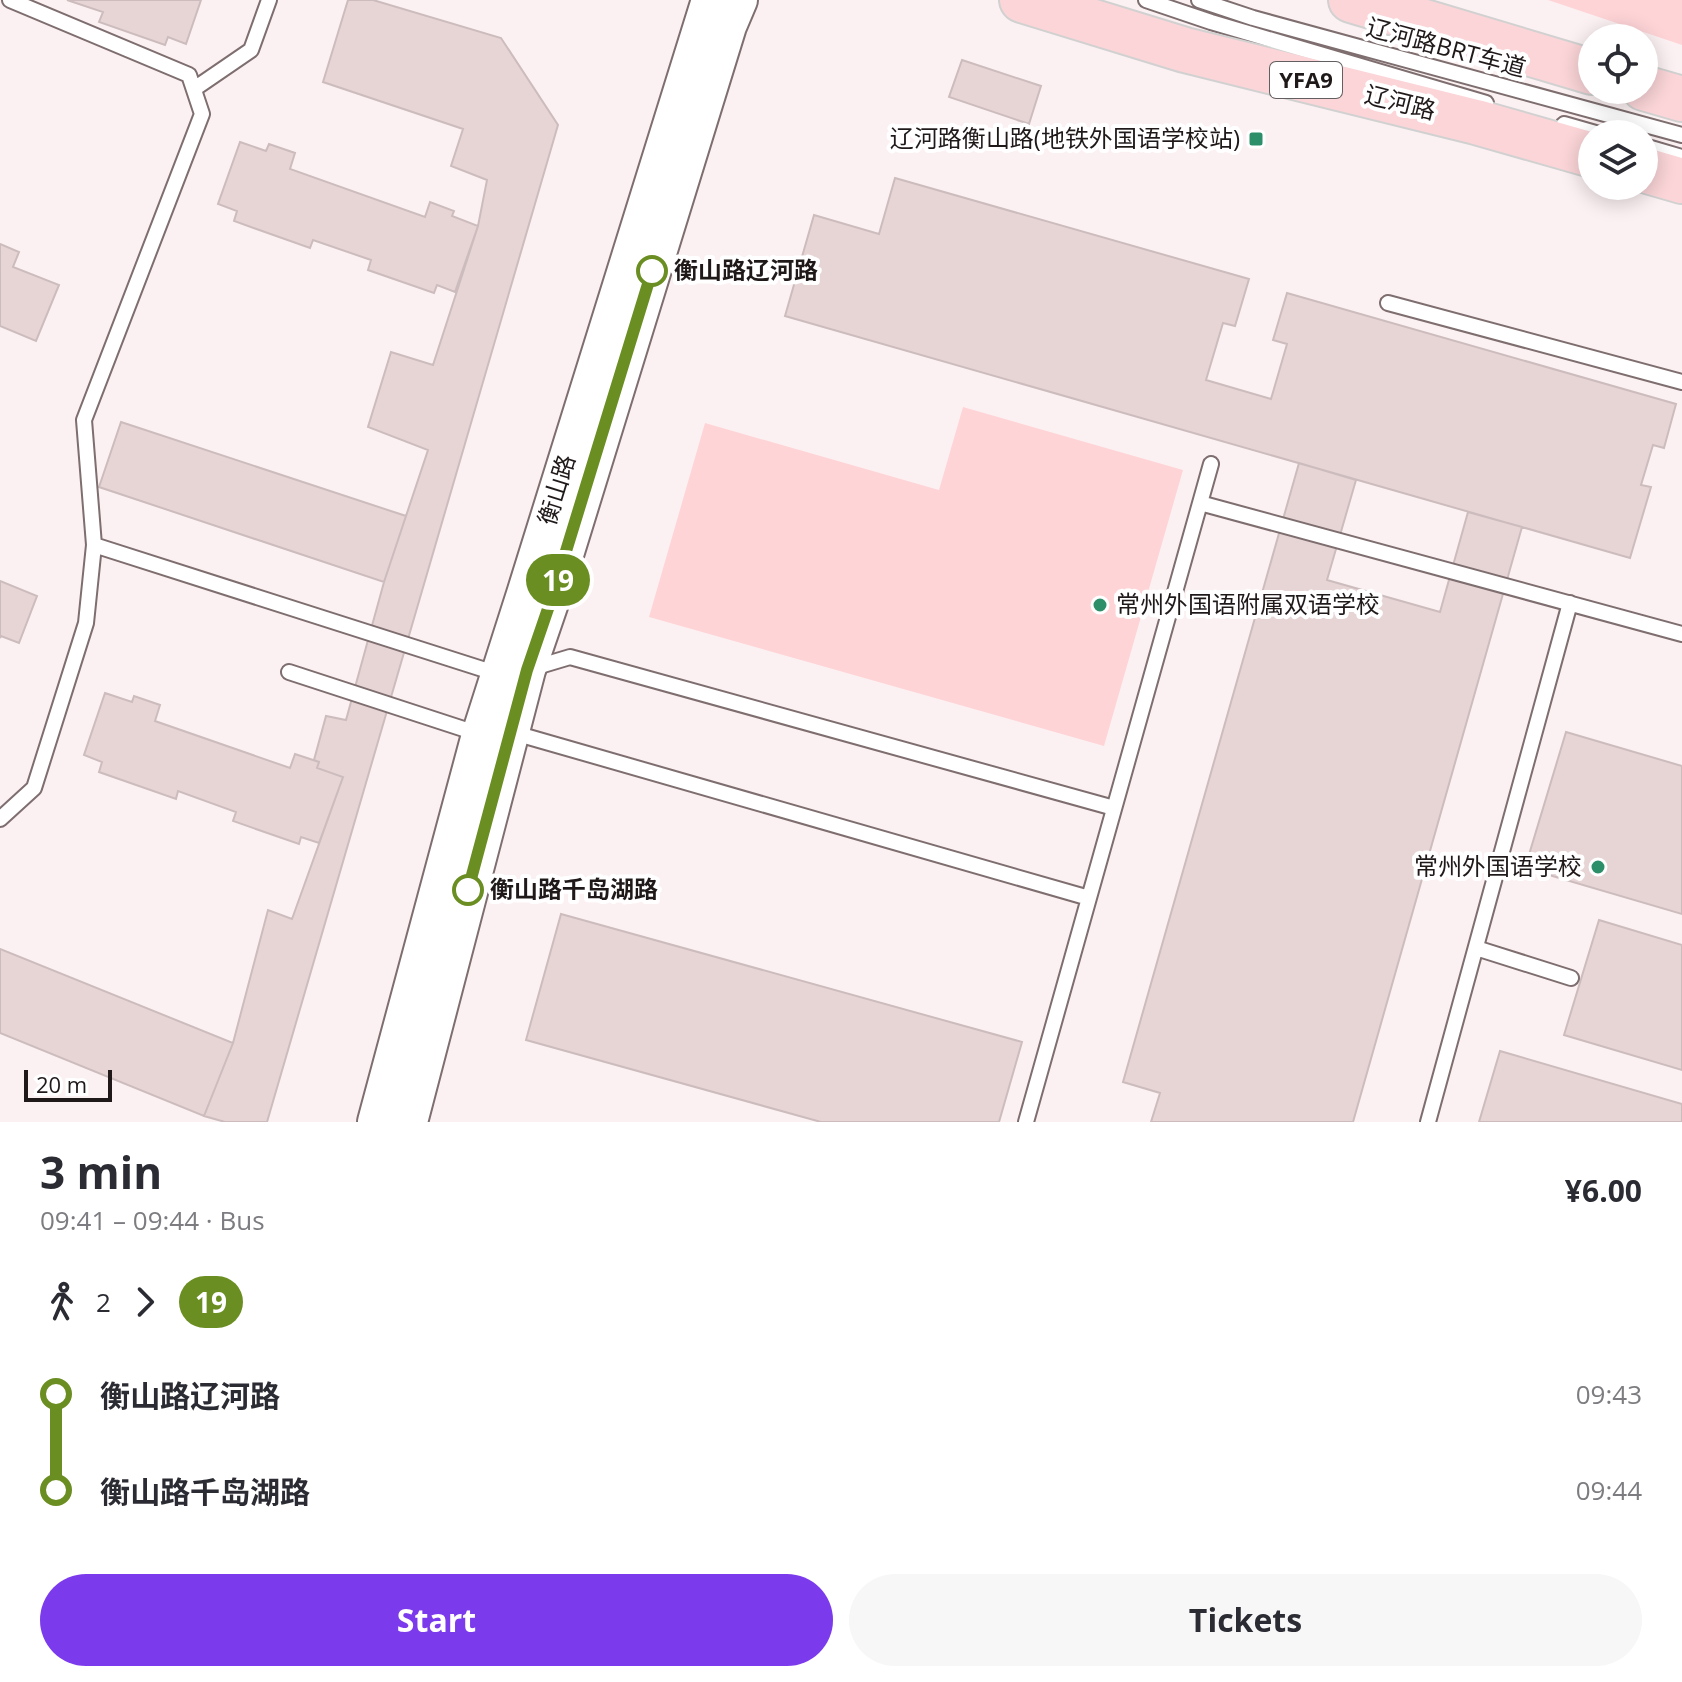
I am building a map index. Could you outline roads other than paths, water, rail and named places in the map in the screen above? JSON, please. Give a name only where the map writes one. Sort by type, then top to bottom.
[{"type":"main road","name":"辽河路","points":[[1022,0],[1185,50],[1476,122],[1578,151]]},
{"type":"main road","points":[[1351,0],[1578,68]]},
{"type":"main road","points":[[1658,92],[1682,99]]},
{"type":"main road","points":[[1658,174],[1682,181]]},
{"type":"street","name":"衡山路","points":[[376,1122],[495,733],[512,672],[526,591],[710,0]]},
{"type":"street","name":"衡山路","points":[[512,672],[551,600],[728,26],[739,0]]},
{"type":"street","name":"衡山路","points":[[409,1122],[495,733]]},
{"type":"lane","points":[[0,819],[34,788],[86,623],[94,545],[84,420],[202,114],[189,75],[10,0]]},
{"type":"lane","points":[[194,89],[251,50],[269,0]]},
{"type":"lane","name":"辽河路BRT车道","points":[[1146,0],[1501,107]]},
{"type":"lane","name":"辽河路BRT车道","points":[[1199,0],[1253,18],[1682,135]]},
{"type":"lane","points":[[1543,119],[1578,128]]},
{"type":"lane","points":[[1658,150],[1682,157]]},
{"type":"lane","points":[[1388,303],[1682,382]]},
{"type":"lane","points":[[1026,1122],[1211,464]]},
{"type":"lane","points":[[1200,503],[1682,634]]},
{"type":"lane","points":[[94,545],[512,672],[570,657],[1114,808]]},
{"type":"lane","points":[[1428,1122],[1570,603]]},
{"type":"lane","points":[[289,672],[495,733],[1089,898]]},
{"type":"lane","points":[[1476,948],[1571,978]]},
{"type":"place","name":"辽河路衡山路(地铁外国语学校站)","points":[[1256,139]]},
{"type":"place","name":"衡山路辽河路","points":[[652,271]]},
{"type":"place","name":"常州外国语附属双语学校","points":[[1100,605]]},
{"type":"place","name":"常州外国语学校","points":[[1598,867]]},
{"type":"place","name":"衡山路千岛湖路","points":[[468,890]]}]
